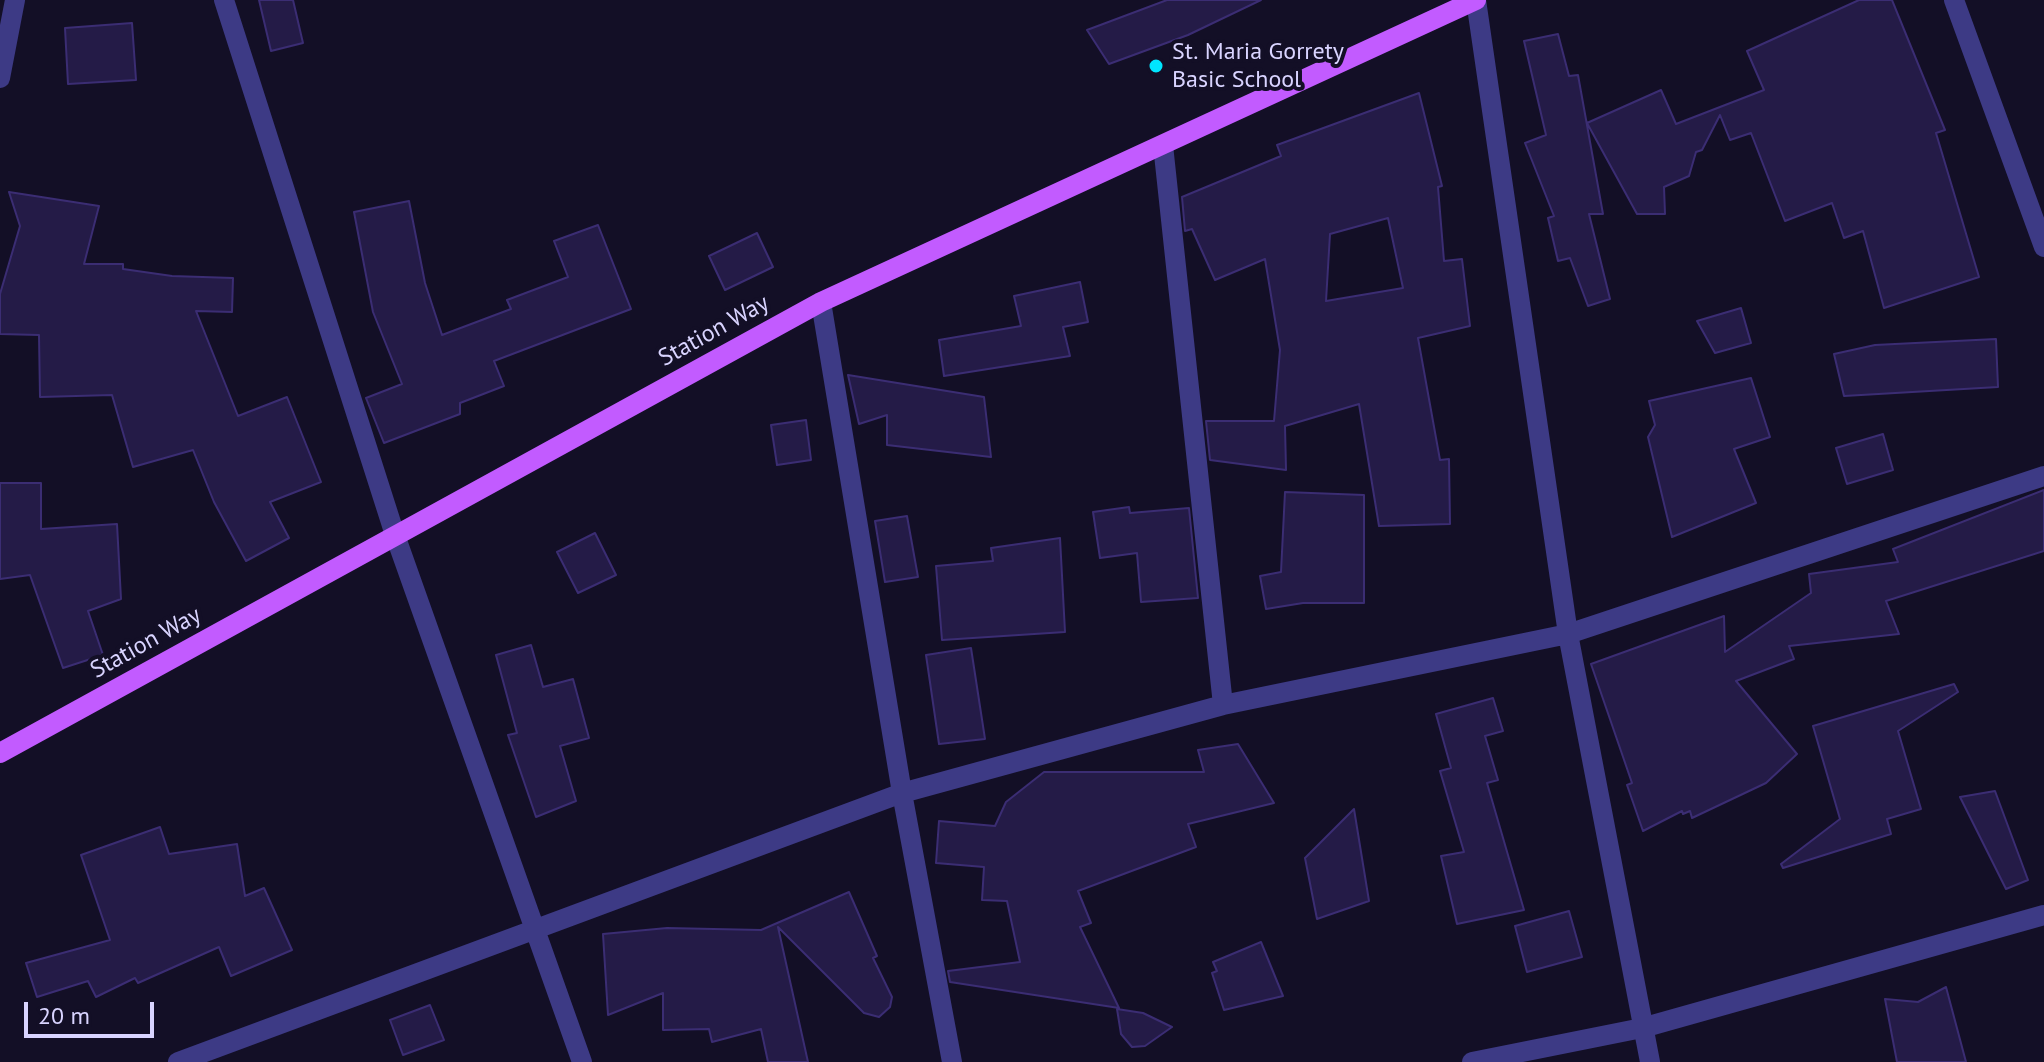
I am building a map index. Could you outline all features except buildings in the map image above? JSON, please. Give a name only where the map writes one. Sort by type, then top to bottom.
[{"type":"main road","name":"Station Way","points":[[0,753],[821,302],[1476,0]]},
{"type":"street","points":[[224,0],[395,535],[582,1062]]},
{"type":"street","points":[[1476,0],[1568,634],[1650,1062]]},
{"type":"street","points":[[1954,0],[2044,247]]},
{"type":"street","points":[[0,78],[9,7]]},
{"type":"street","points":[[1163,145],[1223,705]]},
{"type":"street","points":[[821,302],[902,793],[952,1062]]},
{"type":"street","points":[[178,1062],[902,793],[1223,705],[1568,634],[2044,476]]},
{"type":"street","points":[[1472,1062],[1642,1028],[2044,915]]},
{"type":"place","name":"St. Maria Gorrety Basic School","points":[[1156,66]]}]
